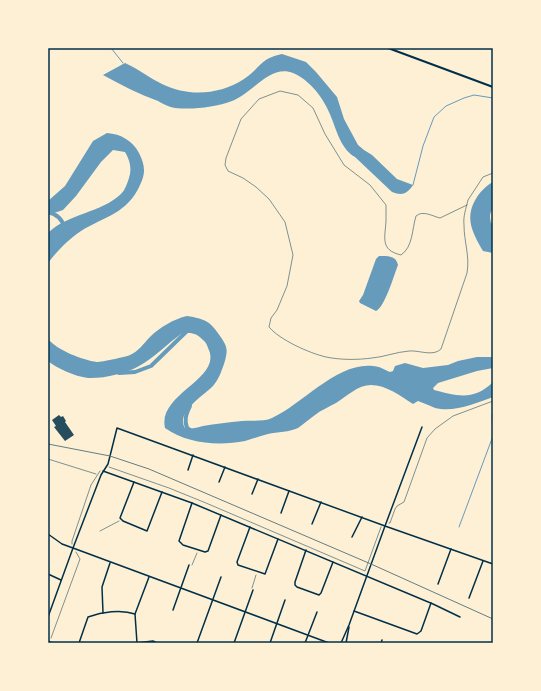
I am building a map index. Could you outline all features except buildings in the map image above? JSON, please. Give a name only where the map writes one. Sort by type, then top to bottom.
[{"type":"main road","points":[[388,48],[493,87]]},
{"type":"street","points":[[341,643],[422,427]]},
{"type":"street","points":[[48,617],[49,610],[103,471],[107,467],[116,428],[493,564]]},
{"type":"street","points":[[188,470],[193,455]]},
{"type":"street","points":[[218,482],[225,467]]},
{"type":"street","points":[[103,471],[192,503],[431,603],[460,617]]},
{"type":"street","points":[[252,494],[258,479]]},
{"type":"street","points":[[134,482],[120,518],[147,531],[162,492]]},
{"type":"street","points":[[281,513],[289,490]]},
{"type":"street","points":[[312,524],[321,502]]},
{"type":"street","points":[[192,503],[179,541],[183,545],[205,552],[208,551],[221,515]]},
{"type":"street","points":[[352,537],[362,517]]},
{"type":"street","points":[[250,527],[237,562],[238,565],[263,574],[266,572],[278,539]]},
{"type":"street","points":[[48,534],[73,548],[110,563],[329,643]]},
{"type":"street","points":[[438,584],[451,549]]},
{"type":"street","points":[[306,550],[295,582],[297,587],[319,595],[321,594],[333,562]]},
{"type":"street","points":[[469,598],[483,561]]},
{"type":"street","points":[[103,613],[102,587],[110,563]]},
{"type":"street","points":[[173,610],[189,565]]},
{"type":"street","points":[[48,574],[61,580]]},
{"type":"street","points":[[149,577],[135,614],[137,643],[152,641],[157,643]]},
{"type":"street","points":[[197,643],[221,577]]},
{"type":"street","points":[[234,643],[253,590]]},
{"type":"street","points":[[270,643],[285,600]]},
{"type":"street","points":[[354,611],[417,634],[421,631],[431,603]]},
{"type":"street","points":[[79,643],[88,617],[103,613],[127,611],[135,614]]},
{"type":"street","points":[[305,643],[317,612]]},
{"type":"street","points":[[346,643],[349,625]]},
{"type":"path","points":[[467,205],[440,218],[424,213],[418,214],[416,216],[410,242],[406,251],[401,255],[394,254],[388,250],[384,239],[386,205],[370,185],[344,165],[331,145],[313,108],[298,95],[280,91],[259,99],[241,119],[226,158],[225,165],[228,171],[243,178],[256,187],[269,199],[285,222],[293,255],[287,286],[277,310],[271,318],[269,327],[273,332],[295,345],[326,357],[349,360],[372,358],[409,351],[434,353],[441,349],[467,273],[469,261],[464,226],[464,212],[467,205],[470,196],[483,177],[493,173]]},
{"type":"path","points":[[386,522],[390,524],[395,509],[404,502],[427,438],[435,429],[453,416],[493,402]]},
{"type":"path","points":[[48,459],[97,475]]},
{"type":"path","points":[[107,467],[169,488],[365,571],[382,524]]},
{"type":"path","points":[[50,642],[80,559],[80,556],[73,548],[72,541],[91,485],[100,470]]},
{"type":"path","points":[[100,531],[122,520]]},
{"type":"path","points":[[189,565],[192,566],[198,550]]},
{"type":"path","points":[[253,590],[252,586],[257,572]]},
{"type":"water","points":[[282,54],[306,62],[316,72],[337,97],[344,119],[358,145],[372,155],[397,179],[413,185],[409,190],[401,194],[392,192],[345,148],[338,136],[322,99],[314,88],[304,79],[293,73],[285,71],[269,76],[232,101],[212,106],[189,109],[168,106],[103,75],[125,63],[157,82],[172,88],[193,92],[214,91],[244,79],[264,61]]},
{"type":"water","points":[[107,133],[126,139],[139,153],[143,161],[144,169],[140,185],[135,195],[122,208],[81,231],[63,246],[48,263],[48,233],[65,221],[113,200],[124,191],[126,187],[130,171],[128,158],[125,152],[113,150],[101,162],[76,196],[63,210],[48,215],[48,201],[65,186],[93,141]]},
{"type":"water","points":[[493,182],[493,209],[490,216],[491,223],[493,224],[493,253],[483,251],[473,231],[470,218],[473,204],[477,197],[484,188]]},
{"type":"water","points":[[379,256],[388,256],[393,258],[398,265],[383,304],[376,311],[360,303],[359,301],[363,295],[376,259]]},
{"type":"water","points":[[187,316],[198,318],[210,324],[223,340],[227,352],[222,370],[213,386],[187,410],[183,422],[185,428],[272,418],[334,377],[347,370],[360,366],[380,367],[390,372],[393,371],[395,366],[405,363],[423,368],[448,365],[477,357],[493,357],[493,368],[477,371],[438,383],[433,388],[434,390],[442,392],[465,395],[479,392],[493,382],[493,397],[465,407],[442,409],[435,408],[418,401],[413,404],[388,389],[377,385],[366,385],[348,394],[298,428],[235,443],[214,443],[183,437],[165,428],[165,416],[171,405],[179,395],[207,369],[210,359],[208,348],[205,342],[196,334],[181,334],[139,366],[128,371],[107,376],[88,378],[77,376],[48,361],[48,339],[57,347],[77,357],[97,362],[104,361],[133,354],[154,333],[172,321]]},
{"type":"waterway","points":[[111,48],[123,63]]},
{"type":"waterway","points":[[413,185],[423,146],[434,117],[446,106],[464,98],[474,95],[493,98]]},
{"type":"waterway","points":[[48,212],[58,217],[62,221],[64,227]]},
{"type":"waterway","points":[[119,373],[135,372],[151,366],[187,331]]},
{"type":"waterway","points":[[190,406],[186,420],[187,428],[190,430]]},
{"type":"waterway","points":[[492,415],[493,433]]},
{"type":"waterway","points":[[459,527],[493,436]]},
{"type":"railway","points":[[48,444],[110,456],[149,469],[371,564],[493,619]]}]
